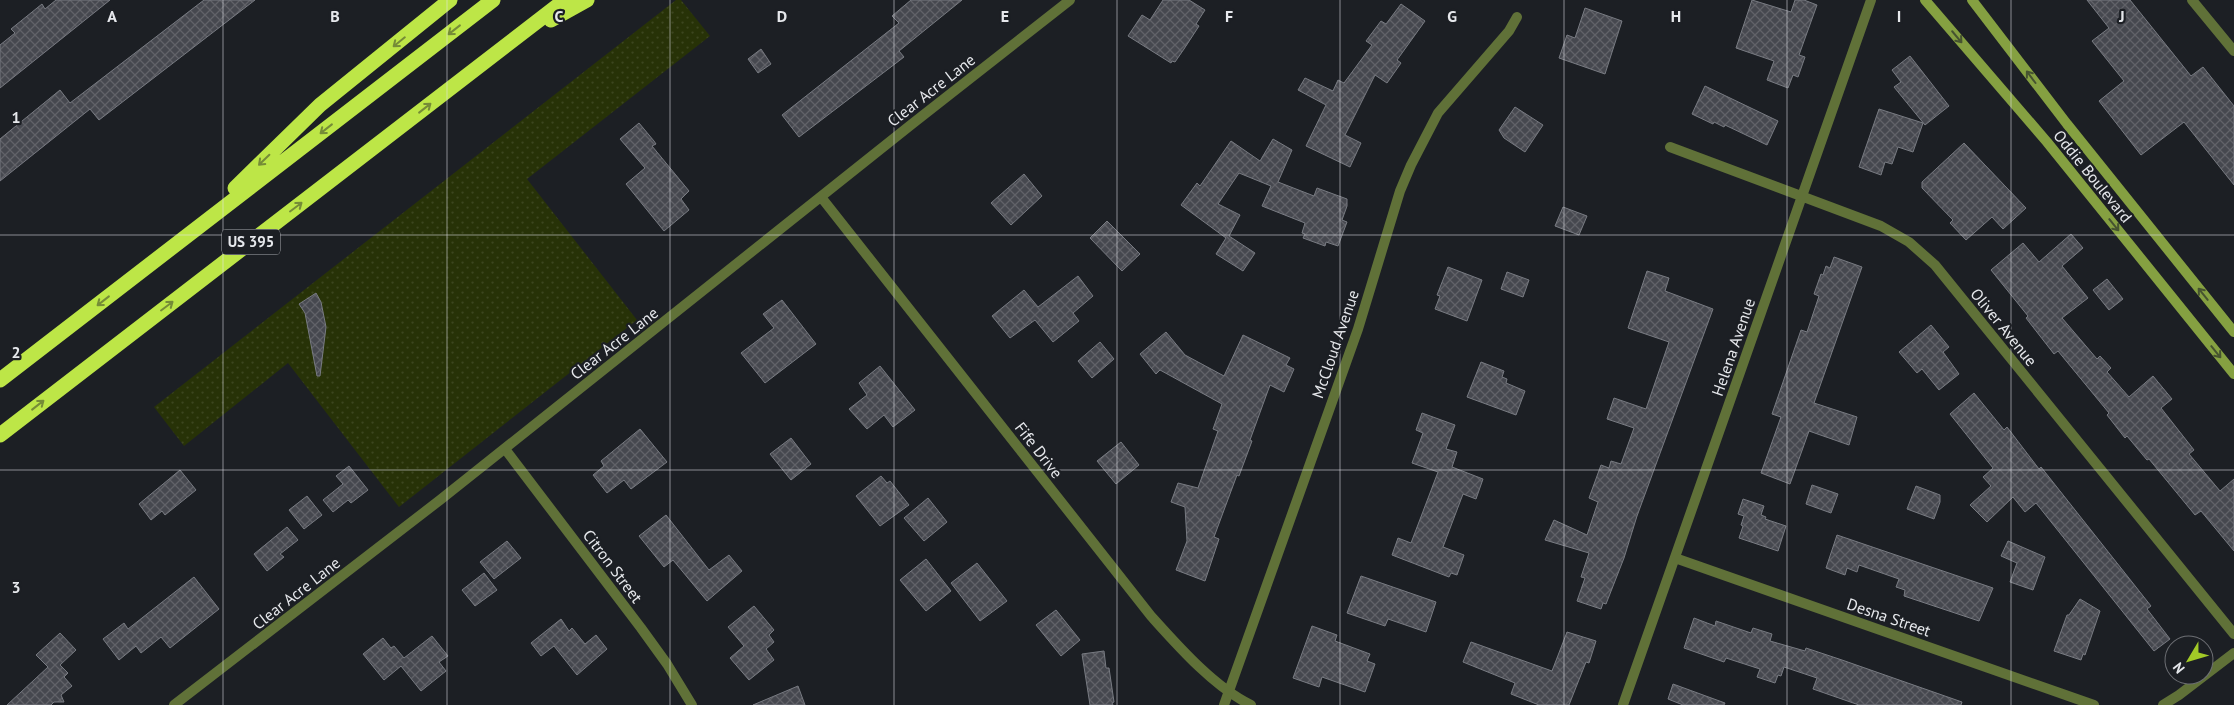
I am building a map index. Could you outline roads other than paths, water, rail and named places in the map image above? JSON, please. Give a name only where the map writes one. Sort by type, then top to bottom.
[{"type":"highway","points":[[182,239],[320,105],[450,0]]},
{"type":"highway","name":"US 395","points":[[0,380],[493,0]]},
{"type":"highway","name":"US 395","points":[[0,435],[565,0]]},
{"type":"highway","points":[[502,48],[587,0]]},
{"type":"main road","name":"Oddie Boulevard","points":[[1925,0],[2043,138],[2234,374]]},
{"type":"main road","name":"Oddie Boulevard","points":[[1972,0],[2073,131],[2234,332]]},
{"type":"street","name":"Clear Acre Lane","points":[[174,705],[505,448],[1070,0]]},
{"type":"street","name":"Helena Avenue","points":[[1623,705],[1871,0]]},
{"type":"street","points":[[2192,0],[2234,51]]},
{"type":"street","name":"McCloud Avenue","points":[[1224,705],[1358,329],[1400,191],[1411,165],[1438,113],[1509,31],[1518,17]]},
{"type":"street","name":"Oliver Avenue","points":[[1670,147],[1881,226],[1908,242],[1934,265],[2234,634]]},
{"type":"street","name":"Fife Drive","points":[[821,197],[1134,595],[1171,638],[1228,692],[1251,705]]},
{"type":"street","name":"Citron Street","points":[[505,448],[641,628],[667,664],[692,705]]},
{"type":"street","name":"Desna Street","points":[[1675,558],[2094,705]]},
{"type":"street","points":[[2163,705],[2234,653]]},
{"type":"street","points":[[186,696],[192,705]]}]
